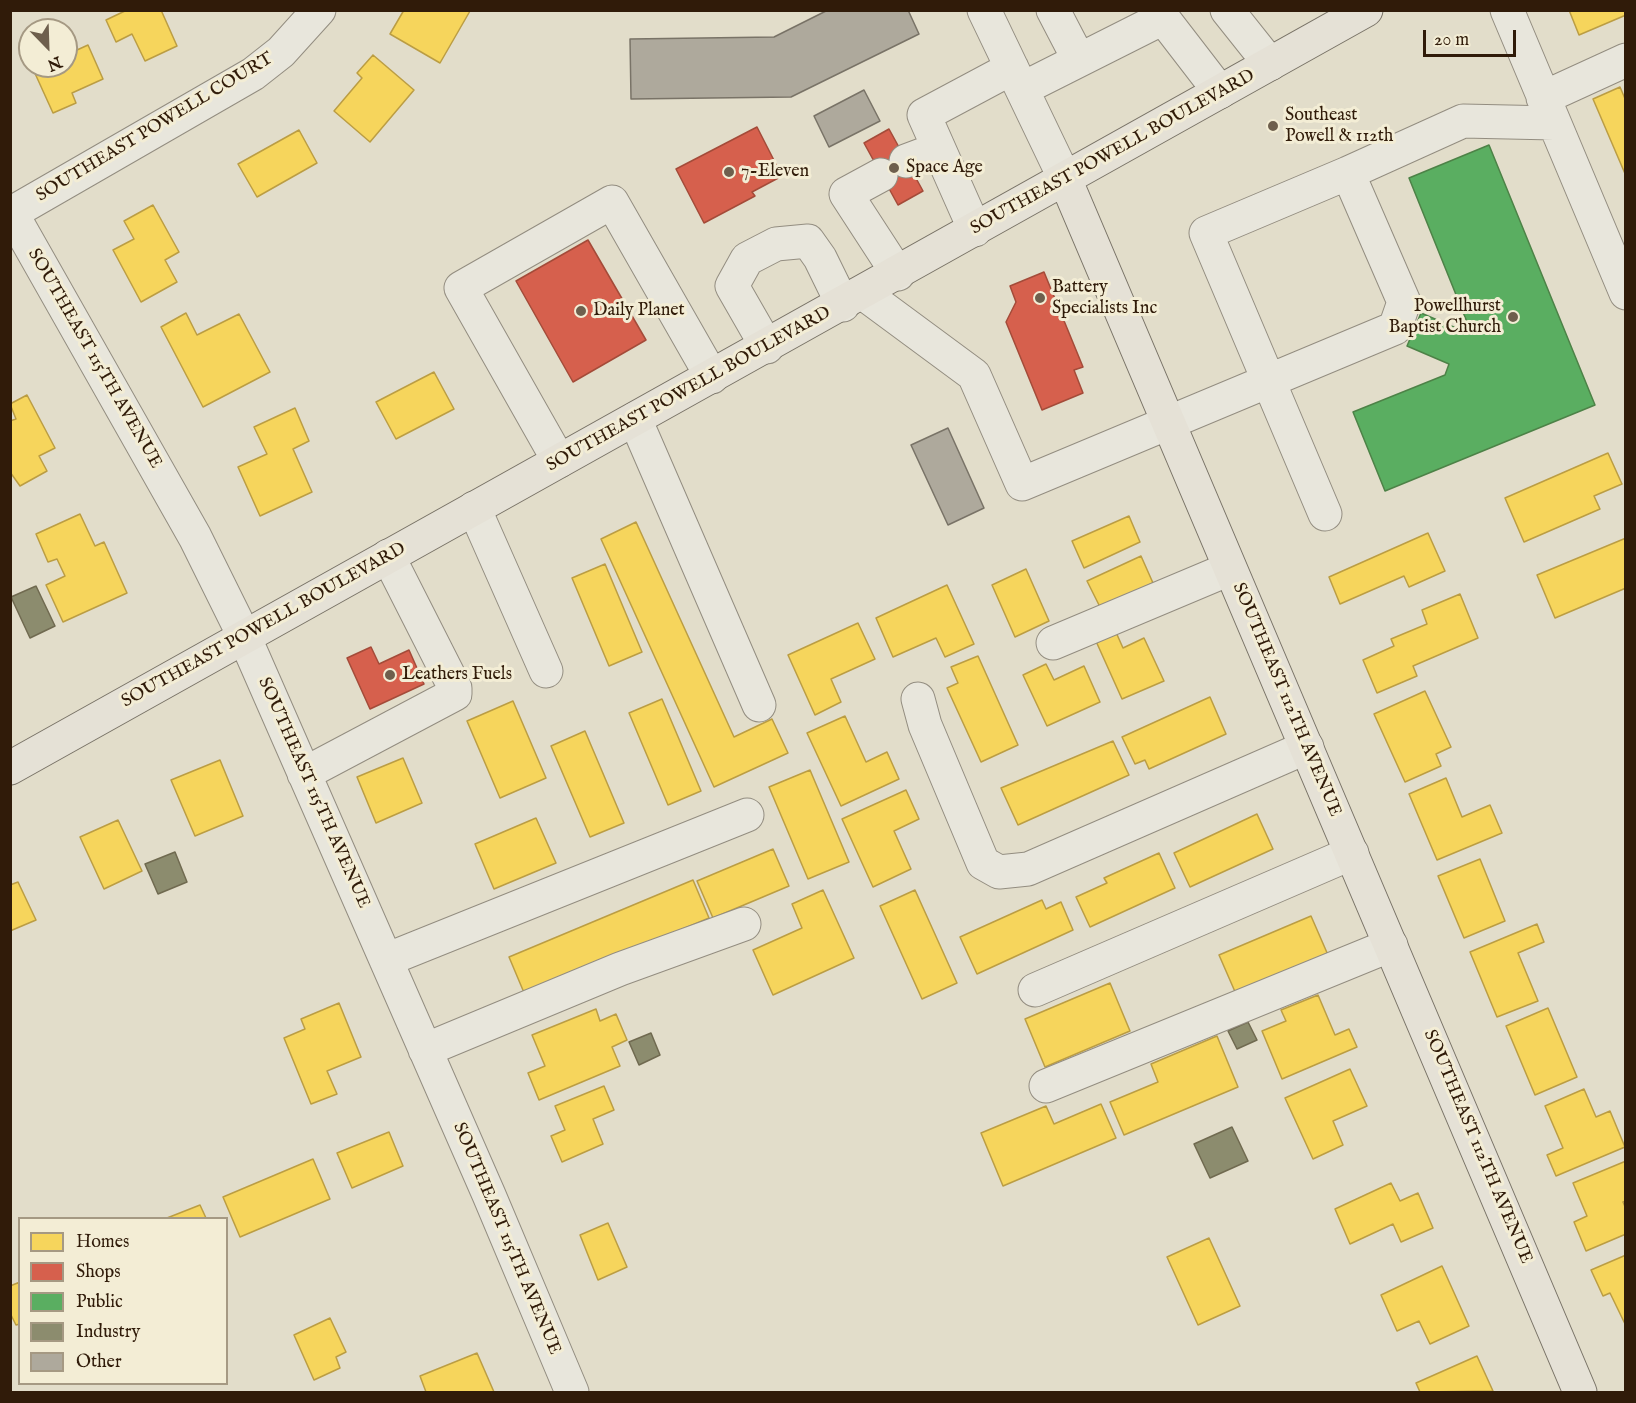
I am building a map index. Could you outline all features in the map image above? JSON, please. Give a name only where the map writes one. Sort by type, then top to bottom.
[{"type":"main road","name":"SOUTHEAST POWELL BOULEVARD","points":[[10,768],[898,274],[1366,10]]},
{"type":"main road","name":"SOUTHEAST 112TH AVENUE","points":[[1065,179],[1580,1392]]},
{"type":"street","name":"SOUTHEAST POWELL COURT","points":[[11,214],[253,74],[282,52],[319,10]]},
{"type":"street","name":"SOUTHEAST 112TH AVENUE","points":[[984,10],[1065,179]]},
{"type":"street","points":[[1053,10],[1079,60]]},
{"type":"street","points":[[1227,10],[1270,64]]},
{"type":"street","points":[[1507,10],[1549,111],[1614,231],[1626,293]]},
{"type":"street","points":[[975,230],[924,115],[1017,78],[1079,60],[1163,18],[1220,92]]},
{"type":"street","points":[[1324,514],[1206,233],[1463,121],[1549,111],[1626,60]]},
{"type":"street","points":[[898,274],[846,194],[894,168],[938,149]]},
{"type":"street","points":[[767,347],[732,286],[747,259],[776,244],[808,241],[853,299],[974,375],[1022,484],[1395,328],[1404,302],[1348,172]]},
{"type":"street","points":[[559,461],[461,288],[612,202],[712,377]]},
{"type":"street","name":"SOUTHEAST 115TH AVENUE","points":[[11,214],[195,537],[244,636],[572,1392]]},
{"type":"street","points":[[635,419],[759,705]]},
{"type":"street","points":[[474,508],[546,671]]},
{"type":"street","points":[[304,774],[455,694],[455,688],[388,556]]},
{"type":"street","points":[[1053,643],[1229,569]]},
{"type":"street","points":[[918,699],[925,725],[983,863],[999,872],[1028,869],[1307,747]]},
{"type":"street","points":[[386,960],[747,815]]},
{"type":"street","points":[[1035,990],[1352,853]]},
{"type":"street","points":[[425,1050],[620,969],[744,924]]},
{"type":"street","points":[[1046,1086],[1391,945]]},
{"type":"building: Homes","points":[[127,10],[161,10],[177,46],[145,61],[132,34],[116,42],[106,20]]},
{"type":"building: Homes","points":[[404,10],[470,11],[440,63],[390,34]]},
{"type":"building: Homes","points":[[1569,10],[1626,10],[1626,15],[1579,35]]},
{"type":"building: Homes","points":[[88,45],[103,79],[72,93],[76,103],[53,113],[37,78],[78,78],[78,50]]},
{"type":"building: Homes","points":[[373,55],[414,90],[370,142],[334,111],[362,78],[357,73]]},
{"type":"building: Homes","points":[[1620,87],[1626,101],[1626,176],[1593,99]]},
{"type":"building: Homes","points":[[299,130],[317,163],[257,197],[238,164]]},
{"type":"building: Homes","points":[[153,205],[179,252],[165,260],[177,282],[141,302],[113,250],[134,239],[124,221]]},
{"type":"building: Homes","points":[[186,313],[197,335],[239,314],[270,372],[203,407],[161,327]]},
{"type":"building: Homes","points":[[434,372],[454,409],[396,439],[376,402]]},
{"type":"building: Homes","points":[[27,395],[55,448],[39,456],[47,471],[20,486],[10,472],[10,421],[16,419],[10,404]]},
{"type":"building: Homes","points":[[295,408],[309,441],[293,449],[312,492],[260,516],[238,467],[267,454],[254,427]]},
{"type":"building: Homes","points":[[1608,453],[1622,484],[1594,496],[1600,509],[1524,542],[1505,498]]},
{"type":"building: Homes","points":[[80,514],[95,546],[104,542],[127,593],[63,622],[46,585],[65,576],[57,559],[48,562],[36,534]]},
{"type":"building: Homes","points":[[1129,516],[1140,542],[1084,568],[1072,541]]},
{"type":"building: Homes","points":[[636,522],[734,737],[772,719],[788,753],[714,787],[601,539]]},
{"type":"building: Homes","points":[[1428,533],[1445,571],[1409,587],[1404,576],[1340,604],[1329,577]]},
{"type":"building: Homes","points":[[1626,538],[1626,588],[1555,618],[1537,575]]},
{"type":"building: Homes","points":[[1141,556],[1153,583],[1100,607],[1087,581]]},
{"type":"building: Homes","points":[[605,564],[642,652],[609,666],[572,578]]},
{"type":"building: Homes","points":[[1026,569],[1049,621],[1015,637],[992,585]]},
{"type":"building: Homes","points":[[947,585],[974,644],[945,657],[936,638],[893,657],[876,618]]},
{"type":"building: Homes","points":[[1460,594],[1478,638],[1413,666],[1417,676],[1377,693],[1363,660],[1394,646],[1391,639],[1427,624],[1422,610]]},
{"type":"building: Homes","points":[[858,623],[875,659],[831,679],[841,702],[815,715],[788,655]]},
{"type":"building: Homes","points":[[1115,630],[1123,648],[1144,638],[1164,681],[1122,699],[1095,639]]},
{"type":"building: Homes","points":[[978,656],[1018,745],[981,762],[947,688],[958,683],[951,667]]},
{"type":"building: Homes","points":[[1046,664],[1054,680],[1084,666],[1100,702],[1047,726],[1023,675]]},
{"type":"building: Homes","points":[[1425,691],[1451,747],[1436,754],[1441,766],[1405,782],[1374,714]]},
{"type":"building: Homes","points":[[1210,697],[1226,734],[1149,769],[1145,760],[1135,764],[1122,737]]},
{"type":"building: Homes","points":[[662,699],[701,791],[668,805],[629,713]]},
{"type":"building: Homes","points":[[513,701],[546,778],[500,798],[467,721]]},
{"type":"building: Homes","points":[[845,716],[866,762],[887,752],[899,779],[841,806],[807,733]]},
{"type":"building: Homes","points":[[585,731],[624,823],[590,837],[551,746]]},
{"type":"building: Homes","points":[[1113,741],[1129,775],[1018,825],[1001,788]]},
{"type":"building: Homes","points":[[403,758],[422,803],[376,823],[357,777]]},
{"type":"building: Homes","points":[[220,760],[243,816],[195,836],[171,780]]},
{"type":"building: Homes","points":[[810,770],[849,862],[808,879],[769,787]]},
{"type":"building: Homes","points":[[1446,778],[1462,817],[1490,805],[1502,833],[1437,860],[1409,794]]},
{"type":"building: Homes","points":[[906,790],[919,819],[894,831],[911,869],[873,887],[842,819]]},
{"type":"building: Homes","points":[[1257,814],[1273,849],[1190,887],[1174,853]]},
{"type":"building: Homes","points":[[536,818],[556,863],[494,889],[475,844]]},
{"type":"building: Homes","points":[[118,820],[142,871],[104,889],[80,837]]},
{"type":"building: Homes","points":[[773,849],[789,886],[713,918],[697,881]]},
{"type":"building: Homes","points":[[1159,853],[1175,888],[1090,927],[1076,897],[1107,883],[1104,878]]},
{"type":"building: Homes","points":[[1480,859],[1505,921],[1464,938],[1438,876]]},
{"type":"building: Homes","points":[[693,880],[709,918],[525,995],[509,957]]},
{"type":"building: Homes","points":[[18,882],[36,920],[10,931],[10,885]]},
{"type":"building: Homes","points":[[823,890],[854,958],[773,995],[753,950],[802,928],[792,904]]},
{"type":"building: Homes","points":[[915,890],[957,983],[922,999],[880,906]]},
{"type":"building: Homes","points":[[1042,900],[1046,909],[1061,902],[1073,930],[977,974],[960,937]]},
{"type":"building: Homes","points":[[1311,916],[1328,955],[1236,994],[1219,955]]},
{"type":"building: Homes","points":[[1537,924],[1544,942],[1518,953],[1538,1001],[1497,1017],[1470,952]]},
{"type":"building: Homes","points":[[1110,983],[1130,1031],[1045,1067],[1025,1019]]},
{"type":"building: Homes","points":[[1318,995],[1335,1035],[1349,1029],[1357,1047],[1282,1079],[1262,1031],[1286,1021],[1281,1010]]},
{"type":"building: Homes","points":[[339,1003],[361,1057],[327,1071],[337,1094],[311,1104],[284,1038],[305,1029],[301,1019]]},
{"type":"building: Homes","points":[[1548,1008],[1577,1077],[1535,1095],[1506,1026]]},
{"type":"building: Homes","points":[[596,1009],[600,1021],[616,1014],[627,1040],[612,1047],[620,1066],[539,1100],[528,1073],[545,1066],[532,1035]]},
{"type":"building: Homes","points":[[1217,1036],[1238,1087],[1124,1135],[1110,1102],[1158,1082],[1151,1064]]},
{"type":"building: Homes","points":[[1350,1069],[1367,1106],[1333,1121],[1343,1145],[1313,1159],[1285,1098]]},
{"type":"building: Homes","points":[[604,1086],[614,1110],[593,1119],[603,1144],[562,1162],[551,1136],[565,1130],[555,1106]]},
{"type":"building: Homes","points":[[1584,1089],[1596,1117],[1610,1111],[1625,1147],[1556,1176],[1547,1155],[1563,1148],[1545,1106]]},
{"type":"building: Homes","points":[[1101,1104],[1116,1138],[1003,1186],[981,1133],[1046,1106],[1054,1124]]},
{"type":"building: Homes","points":[[389,1132],[403,1166],[352,1188],[337,1153]]},
{"type":"building: Homes","points":[[313,1159],[330,1199],[240,1237],[223,1197]]},
{"type":"building: Homes","points":[[1626,1161],[1626,1201],[1623,1202],[1626,1209],[1626,1234],[1586,1251],[1574,1222],[1587,1216],[1573,1183]]},
{"type":"building: Homes","points":[[1391,1183],[1400,1201],[1418,1193],[1433,1228],[1401,1242],[1393,1224],[1350,1244],[1335,1209]]},
{"type":"building: Homes","points":[[200,1205],[206,1217],[170,1217]]},
{"type":"building: Homes","points":[[608,1223],[627,1267],[598,1280],[580,1235]]},
{"type":"building: Homes","points":[[1209,1238],[1240,1306],[1198,1325],[1167,1257]]},
{"type":"building: Homes","points":[[1626,1255],[1626,1326],[1610,1293],[1603,1296],[1591,1270]]},
{"type":"building: Homes","points":[[1442,1266],[1469,1326],[1430,1344],[1419,1321],[1397,1331],[1381,1295]]},
{"type":"building: Homes","points":[[18,1283],[18,1324],[16,1325],[10,1313],[10,1286]]},
{"type":"building: Homes","points":[[330,1318],[346,1352],[336,1357],[340,1368],[314,1380],[294,1335]]},
{"type":"building: Homes","points":[[477,1353],[494,1392],[426,1392],[420,1376]]},
{"type":"building: Homes","points":[[1477,1356],[1493,1391],[1420,1392],[1416,1383]]},
{"type":"building: Shops","name":"7-Eleven","points":[[757,127],[782,176],[752,192],[755,196],[704,223],[676,169]]},
{"type":"building: Shops","name":"Space Age","points":[[889,129],[923,191],[898,205],[864,143]]},
{"type":"building: Shops","name":"Daily Planet","points":[[588,240],[646,340],[573,382],[516,281]]},
{"type":"building: Shops","points":[[1044,272],[1083,367],[1074,370],[1083,393],[1042,410],[1006,322],[1016,302],[1010,286]]},
{"type":"building: Shops","points":[[371,647],[379,664],[409,650],[424,684],[370,709],[347,658]]},
{"type":"building: Public","name":"Powellhurst Baptist Church","points":[[1489,145],[1595,405],[1385,491],[1353,412],[1445,375],[1449,364],[1407,346],[1421,313],[1463,331],[1467,322],[1409,178]]},
{"type":"building: Industry","points":[[36,586],[55,626],[30,638],[11,597]]},
{"type":"building: Industry","points":[[175,852],[187,882],[158,894],[145,864]]},
{"type":"building: Industry","points":[[1248,1022],[1257,1040],[1237,1049],[1228,1031]]},
{"type":"building: Industry","points":[[651,1033],[660,1055],[639,1065],[629,1042]]},
{"type":"building: Industry","points":[[1232,1127],[1248,1161],[1210,1178],[1194,1144]]},
{"type":"building: Other","points":[[828,10],[908,10],[919,34],[791,97],[631,99],[630,39],[774,37]]},
{"type":"building: Other","points":[[864,90],[880,121],[829,147],[814,116]]},
{"type":"building: Other","points":[[948,428],[984,508],[948,525],[911,445]]},
{"type":"place","name":"Southeast Powell & 112th","points":[[1273,126]]},
{"type":"place","name":"Space Age","points":[[894,168]]},
{"type":"place","name":"7-Eleven","points":[[729,172]]},
{"type":"place","name":"Battery Specialists Inc","points":[[1040,298]]},
{"type":"place","name":"Daily Planet","points":[[581,311]]},
{"type":"place","name":"Powellhurst Baptist Church","points":[[1513,317]]},
{"type":"place","name":"Leathers Fuels","points":[[390,675]]}]
